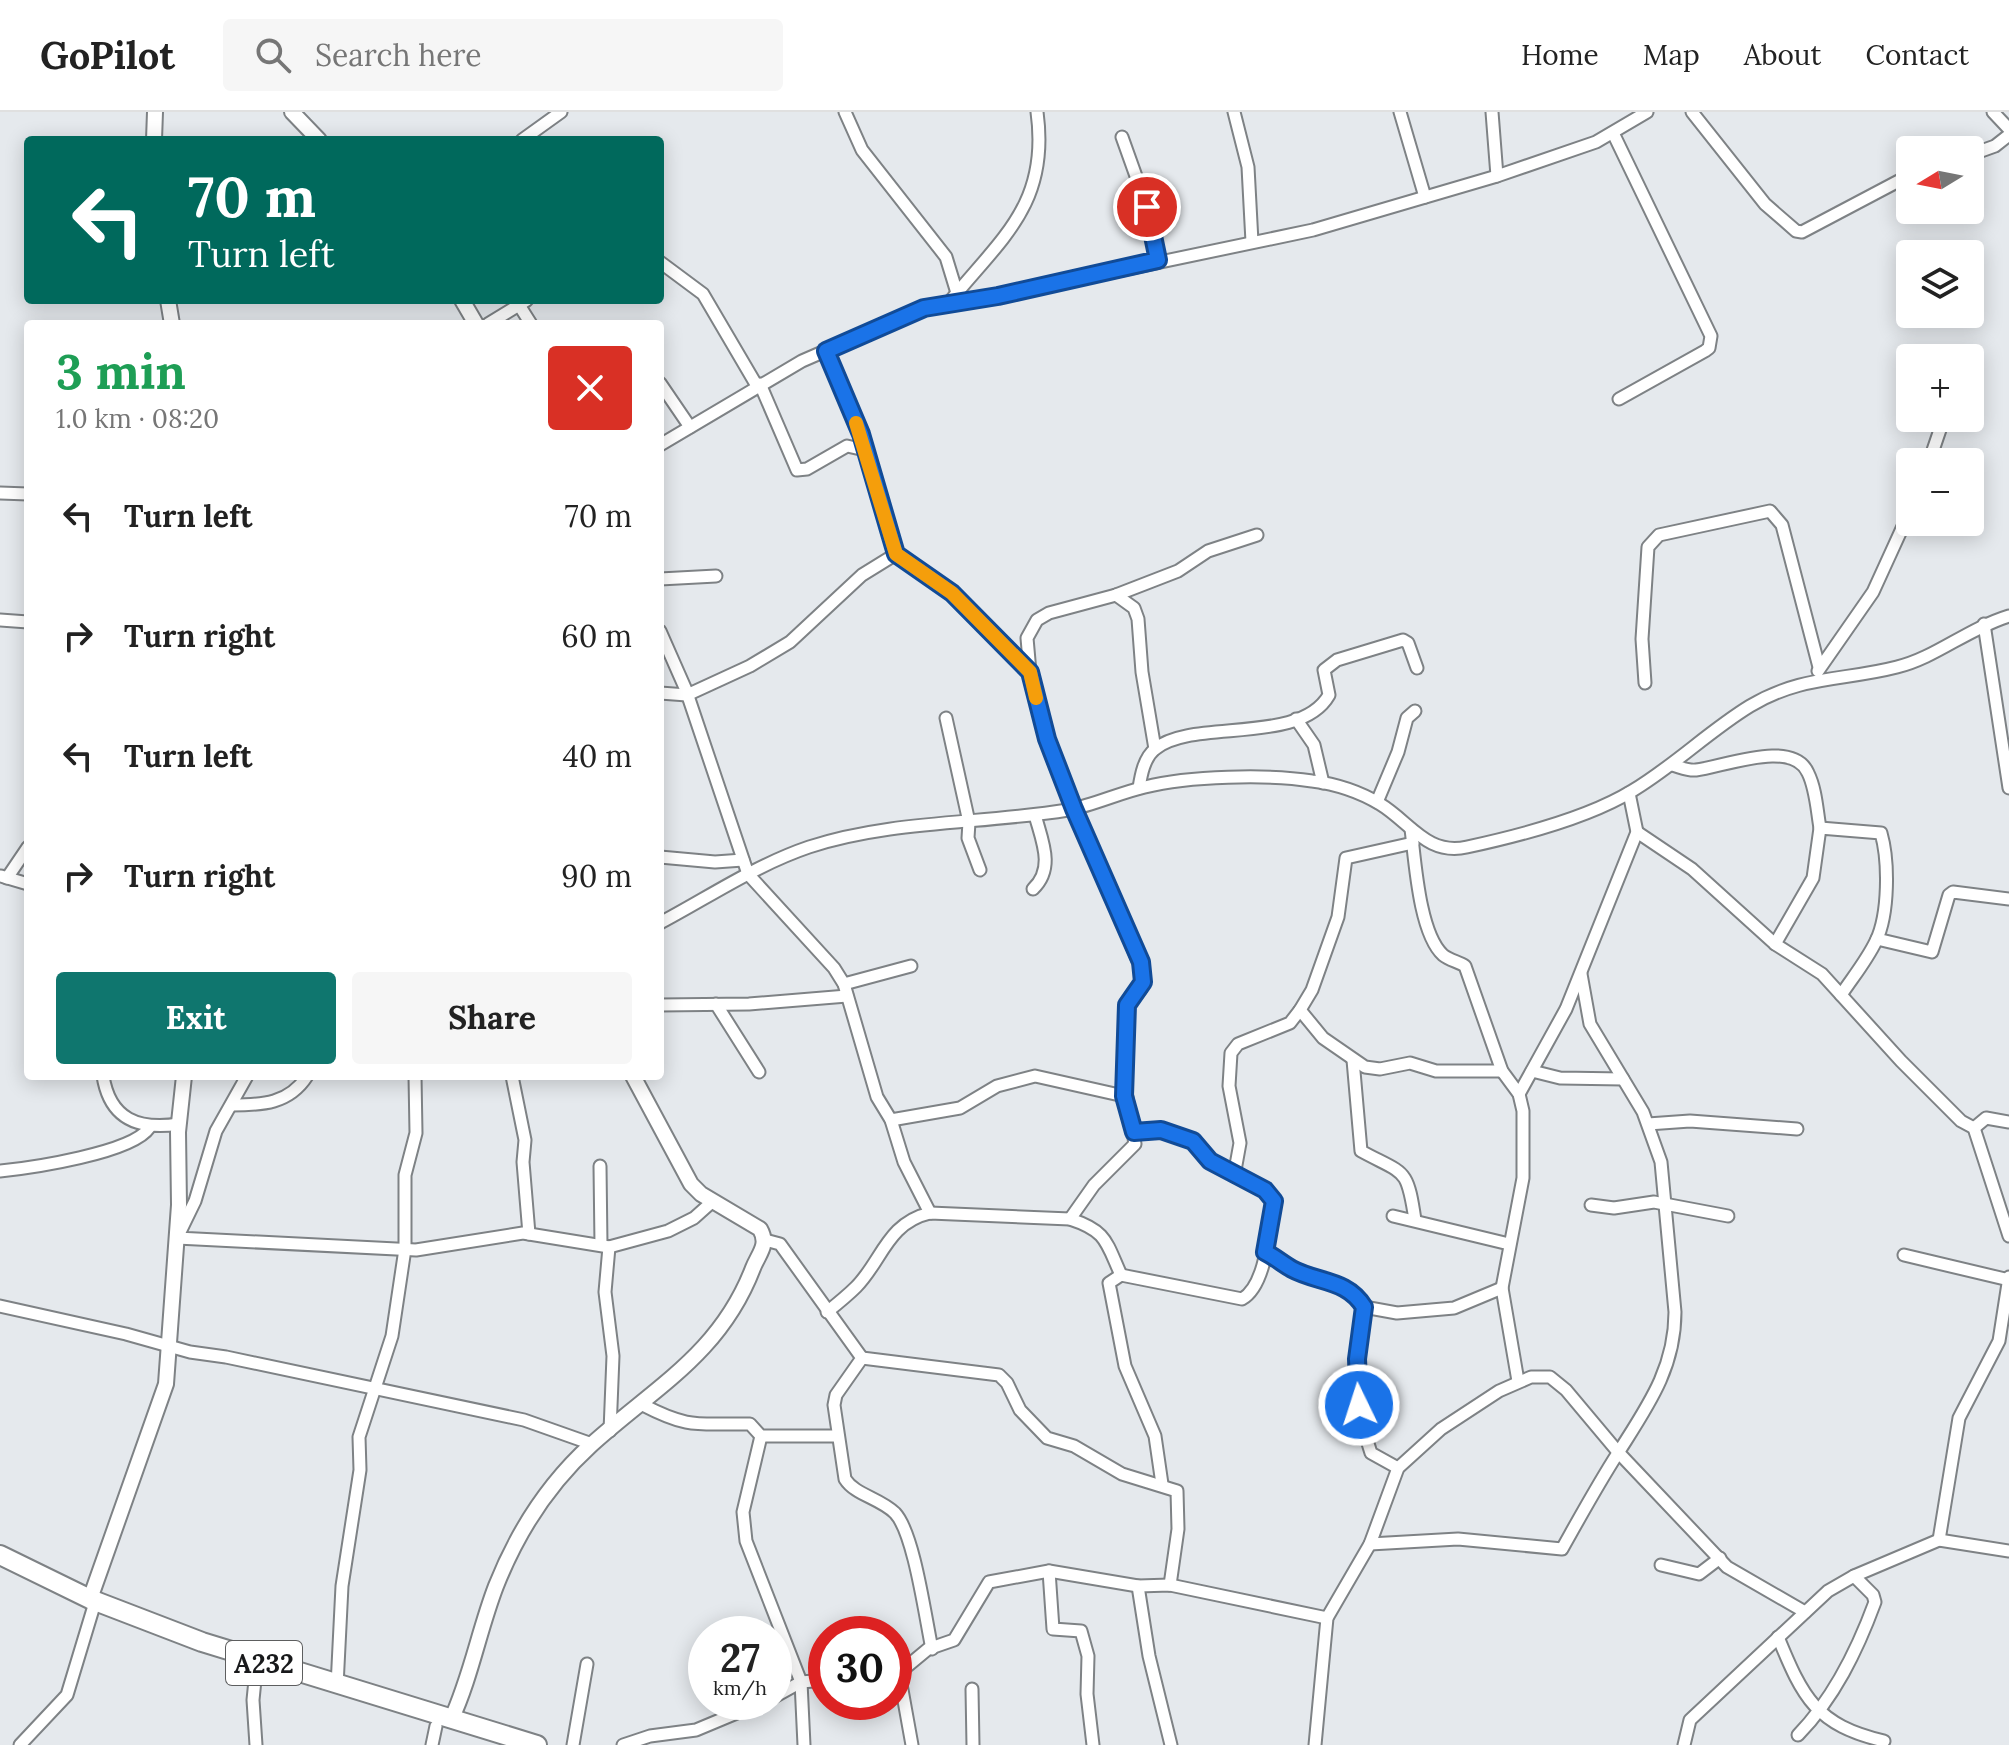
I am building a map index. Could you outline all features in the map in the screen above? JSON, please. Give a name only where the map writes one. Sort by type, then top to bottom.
[{"type":"main road","name":"A232","points":[[0,1555],[92,1604]]},
{"type":"main road","name":"A232","points":[[0,1567],[255,1666],[444,1723],[537,1745]]},
{"type":"main road","name":"A232","points":[[255,1666],[337,1686],[502,1745]]},
{"type":"street","points":[[154,136],[155,112]]},
{"type":"street","points":[[292,112],[315,136]]},
{"type":"street","points":[[528,136],[561,112]]},
{"type":"street","points":[[845,112],[862,150],[946,257],[957,293]]},
{"type":"street","points":[[947,305],[991,258],[1027,201],[1036,176],[1041,142],[1037,112]]},
{"type":"street","points":[[1234,112],[1248,167],[1252,242]]},
{"type":"street","points":[[1400,112],[1425,197]]},
{"type":"street","points":[[1492,112],[1497,176]]},
{"type":"street","points":[[664,443],[758,385],[895,318],[924,308],[1313,230],[1497,176],[1614,135],[1647,112]]},
{"type":"street","points":[[1692,112],[1765,204],[1796,231],[1802,232],[1896,182]]},
{"type":"street","points":[[1984,150],[1995,146],[2009,132],[1993,112]]},
{"type":"street","points":[[1614,135],[1711,336],[1705,351],[1619,399]]},
{"type":"street","points":[[1122,137],[1147,207],[1158,260]]},
{"type":"street","points":[[664,265],[703,294],[758,385],[797,470],[807,469],[847,446],[865,450]]},
{"type":"street","points":[[495,320],[521,304]]},
{"type":"street","points":[[826,351],[865,450],[896,554],[952,593],[1030,672]]},
{"type":"street","points":[[664,389],[690,427]]},
{"type":"street","points":[[0,493],[24,494]]},
{"type":"street","points":[[1645,683],[1642,639],[1648,547],[1659,535],[1770,511],[1782,525],[1817,673]]},
{"type":"street","points":[[1070,1219],[1094,1185],[1133,1148],[1134,1132],[1124,1096],[1127,1005],[1141,989],[1143,973],[1047,739],[1030,672],[1027,638],[1037,620],[1049,613],[1116,595],[1178,571],[1208,551],[1257,535]]},
{"type":"street","points":[[1817,673],[1873,592],[1899,536]]},
{"type":"street","points":[[664,693],[687,695],[722,681],[790,642],[875,565],[896,554]]},
{"type":"street","points":[[664,579],[716,576]]},
{"type":"street","points":[[1116,595],[1134,608],[1138,619],[1142,672],[1155,749]]},
{"type":"street","points":[[664,921],[748,874],[809,848],[844,838],[1074,809],[1139,788],[1210,779],[1323,783],[1357,792],[1377,802],[1432,845],[1466,847],[1581,814],[1629,793],[1750,706],[1817,673],[1897,668],[1984,624],[2009,616]]},
{"type":"street","points":[[0,620],[24,622]]},
{"type":"street","points":[[1984,624],[2009,788]]},
{"type":"street","points":[[664,640],[687,695],[748,874],[834,968],[845,990],[869,1077],[891,1120],[904,1162],[930,1213]]},
{"type":"street","points":[[1139,788],[1146,762],[1155,749],[1174,739],[1241,732],[1296,719],[1328,699],[1324,670],[1337,660],[1403,640],[1408,643],[1417,668]]},
{"type":"street","points":[[1377,802],[1398,752],[1407,718],[1415,711]]},
{"type":"street","points":[[946,718],[969,822],[968,838],[980,870]]},
{"type":"street","points":[[1296,719],[1314,745],[1323,783]]},
{"type":"street","points":[[1672,765],[1693,770],[1782,755],[1796,760],[1809,774],[1820,828],[1813,878],[1775,944]]},
{"type":"street","points":[[1519,1094],[1549,1043],[1581,974],[1637,832],[1629,793]]},
{"type":"street","points":[[1033,889],[1042,880],[1046,867],[1035,815]]},
{"type":"street","points":[[1820,828],[1883,835],[1884,877],[1877,939],[1841,995]]},
{"type":"street","points":[[1411,829],[1418,889],[1433,940],[1443,955],[1465,966],[1502,1071],[1519,1094],[1523,1111],[1523,1178],[1502,1288],[1518,1381]]},
{"type":"street","points":[[1637,832],[1692,869],[1775,944],[1822,974],[1961,1121],[1974,1128],[2009,1236]]},
{"type":"street","points":[[1234,1176],[1240,1143],[1228,1077],[1231,1053],[1238,1044],[1290,1023],[1312,990],[1338,917],[1346,858],[1413,843]]},
{"type":"street","points":[[24,852],[4,877],[24,883]]},
{"type":"street","points":[[664,857],[715,862],[743,860]]},
{"type":"street","points":[[1877,939],[1932,952],[1949,895],[1953,892],[2009,899]]},
{"type":"street","points":[[664,1005],[716,1004],[845,990],[911,966]]},
{"type":"street","points":[[1370,1544],[1458,1539],[1562,1549],[1618,1452],[1655,1396],[1675,1336],[1661,1162],[1648,1124],[1590,1024],[1581,974]]},
{"type":"street","points":[[716,1004],[759,1072]]},
{"type":"street","points":[[1300,1010],[1323,1038],[1353,1060],[1380,1069],[1410,1063],[1436,1071],[1502,1071]]},
{"type":"street","points":[[1353,1060],[1361,1151],[1398,1168],[1408,1180],[1415,1220]]},
{"type":"street","points":[[1532,1071],[1560,1078],[1623,1079]]},
{"type":"street","points":[[891,1120],[960,1108],[997,1086],[1035,1076],[1124,1096]]},
{"type":"street","points":[[104,1080],[105,1090],[119,1112],[149,1128],[179,1124]]},
{"type":"street","points":[[20,1745],[67,1695],[139,1455],[162,1401],[170,1347],[184,1080]]},
{"type":"street","points":[[177,1238],[195,1201],[216,1131],[245,1080]]},
{"type":"street","points":[[232,1105],[271,1104],[293,1092],[304,1080]]},
{"type":"street","points":[[337,1686],[342,1586],[360,1470],[359,1437],[392,1336],[405,1249],[405,1175],[416,1133],[415,1080]]},
{"type":"street","points":[[513,1080],[525,1140],[523,1162],[529,1234]]},
{"type":"street","points":[[635,1080],[685,1174],[701,1194],[750,1221],[765,1240],[780,1244],[862,1358],[999,1375],[1007,1383],[1020,1410],[1047,1438],[1074,1446],[1122,1474],[1162,1484],[1179,1493],[1170,1585]]},
{"type":"street","points":[[1974,1128],[1986,1118],[2009,1122]]},
{"type":"street","points":[[1648,1124],[1690,1121],[1797,1129]]},
{"type":"street","points":[[0,1171],[78,1158],[137,1140],[149,1128]]},
{"type":"street","points":[[1134,1132],[1161,1130],[1193,1141],[1210,1161],[1273,1196],[1259,1279],[1250,1295],[1242,1299],[1121,1275],[1109,1283],[1125,1366],[1155,1436],[1162,1484]]},
{"type":"street","points":[[600,1166],[605,1292],[613,1356],[610,1431]]},
{"type":"street","points":[[177,1238],[405,1249],[529,1234],[605,1246],[668,1231],[694,1218],[713,1201]]},
{"type":"street","points":[[1591,1205],[1666,1204],[1728,1216]]},
{"type":"street","points":[[827,1312],[858,1286],[878,1252],[911,1220],[930,1213],[1070,1219],[1092,1226],[1104,1237],[1121,1275]]},
{"type":"street","points":[[1393,1216],[1509,1244]]},
{"type":"street","points":[[432,1745],[444,1723],[512,1549],[547,1493],[592,1444],[688,1367],[725,1323],[744,1294],[765,1240]]},
{"type":"street","points":[[1265,1252],[1293,1270],[1332,1280],[1357,1295],[1364,1307],[1356,1387],[1363,1423],[1371,1453],[1398,1468]]},
{"type":"street","points":[[1904,1255],[2009,1279],[2004,1342],[1959,1418],[1939,1540]]},
{"type":"street","points":[[1364,1307],[1397,1313],[1454,1308],[1502,1288]]},
{"type":"street","points":[[0,1306],[170,1347],[524,1420],[592,1444]]},
{"type":"street","points":[[862,1358],[836,1395],[836,1436],[845,1479],[851,1488],[879,1499],[906,1526],[932,1649]]},
{"type":"street","points":[[1315,1745],[1327,1618],[1370,1544],[1398,1468],[1441,1429],[1518,1381],[1550,1377],[1727,1567],[1805,1612]]},
{"type":"street","points":[[643,1405],[673,1421],[698,1426],[750,1424],[761,1436],[836,1436]]},
{"type":"street","points":[[761,1436],[743,1512],[746,1541],[801,1682],[804,1745]]},
{"type":"street","points":[[1684,1745],[1690,1720],[1828,1591],[1854,1576],[1939,1540],[2009,1551]]},
{"type":"street","points":[[1661,1565],[1699,1574],[1720,1558]]},
{"type":"street","points":[[1049,1571],[1053,1629],[1081,1631],[1086,1641],[1087,1694],[1093,1745]]},
{"type":"street","points":[[912,1662],[954,1640],[989,1582],[1049,1571],[1138,1586],[1170,1585],[1327,1618]]},
{"type":"street","points":[[1798,1735],[1819,1713],[1843,1676],[1875,1602],[1873,1595],[1854,1576]]},
{"type":"street","points":[[1138,1586],[1149,1656],[1171,1745]]},
{"type":"street","points":[[1778,1637],[1795,1679],[1819,1713],[1860,1736],[1884,1741]]},
{"type":"street","points":[[573,1745],[587,1664]]},
{"type":"street","points":[[255,1666],[256,1745]]},
{"type":"street","points":[[792,1687],[808,1681]]},
{"type":"street","points":[[972,1689],[973,1745]]},
{"type":"street","points":[[623,1745],[650,1736],[696,1730],[720,1720]]},
{"type":"street","points":[[906,1720],[912,1745]]},
{"type":"slow traffic","points":[[856,423],[896,554],[952,593],[1030,672],[1036,698]]},
{"type":"route","points":[[1147,207],[1158,260],[1053,285],[924,308],[895,318],[826,351],[861,434],[896,554],[952,593],[1030,672],[1047,739],[1141,962],[1141,989],[1127,1005],[1124,1096],[1134,1132],[1161,1130],[1193,1141],[1210,1161],[1265,1190],[1274,1201],[1265,1252],[1293,1270],[1332,1280],[1357,1295],[1364,1307],[1357,1359],[1359,1405]]}]
